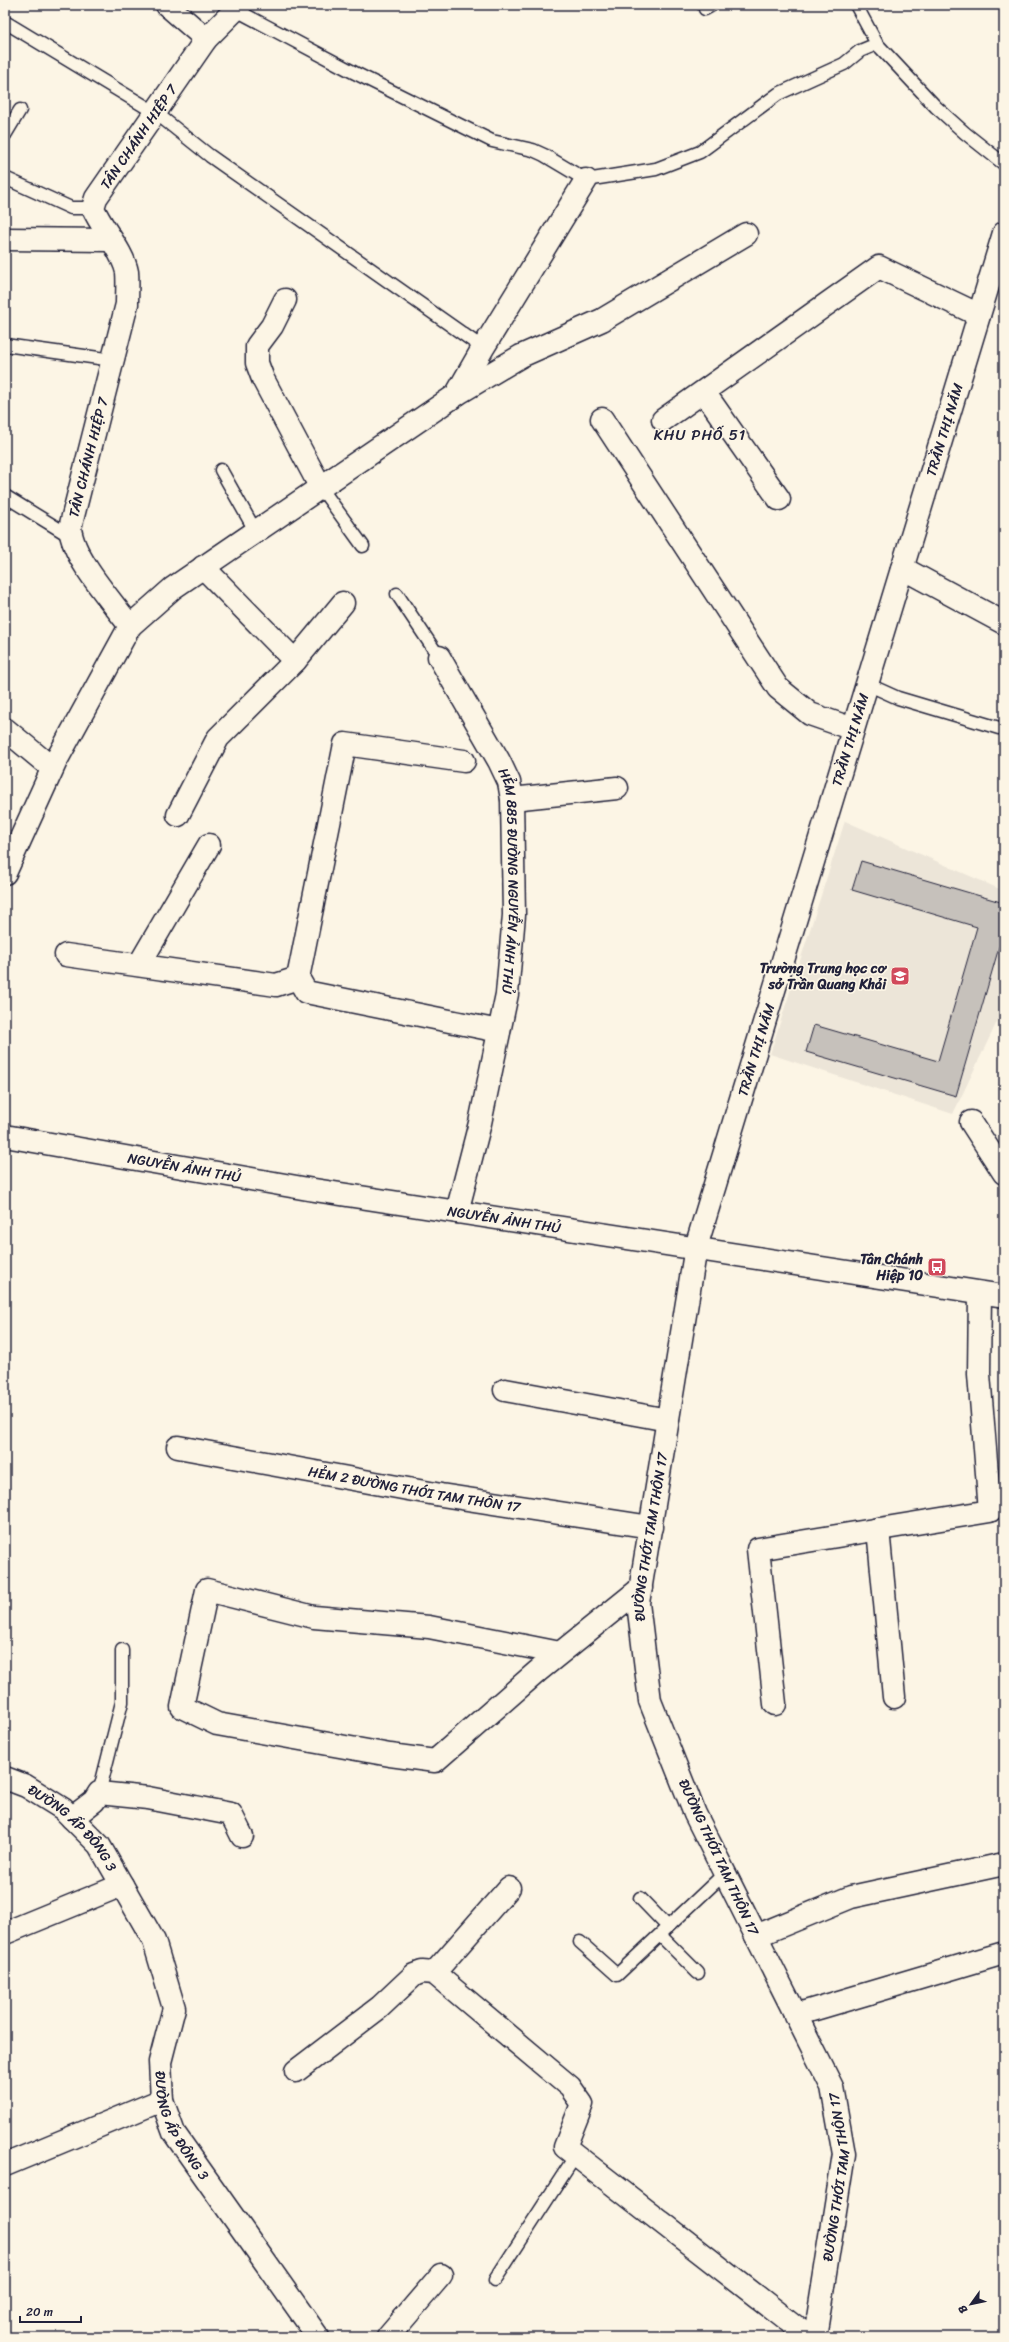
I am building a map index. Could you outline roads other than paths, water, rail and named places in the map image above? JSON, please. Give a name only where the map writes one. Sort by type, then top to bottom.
[{"type":"street","points":[[167,5],[206,39]]},
{"type":"street","name":"TÂN CHÁNH HIỆP 7","points":[[130,626],[91,572],[70,536],[71,517],[127,304],[127,273],[118,251],[100,225],[92,208],[96,198],[206,39],[238,8]]},
{"type":"street","points":[[456,395],[483,348],[586,180]]},
{"type":"street","name":"TRẦN THỊ NĂM","points":[[696,1248],[1004,233]]},
{"type":"street","points":[[5,873],[52,768],[130,626],[173,588],[456,395],[521,356],[602,320],[746,234]]},
{"type":"street","points":[[5,239],[110,240]]},
{"type":"street","points":[[663,420],[879,267],[979,315]]},
{"type":"street","points":[[285,300],[257,346],[256,363],[262,379],[321,488]]},
{"type":"street","points":[[704,392],[779,499]]},
{"type":"street","points":[[602,419],[778,688],[810,714],[854,729]]},
{"type":"street","points":[[203,567],[295,661]]},
{"type":"street","points":[[902,568],[1004,623]]},
{"type":"street","points":[[178,815],[218,738],[295,661],[343,603]]},
{"type":"street","name":"HẺM 885 ĐƯỜNG NGUYỄN ẢNH THỦ","points":[[439,657],[499,761],[509,782],[512,799],[514,915],[507,994],[480,1123],[457,1212]]},
{"type":"street","points":[[5,729],[52,768]]},
{"type":"street","points":[[464,761],[345,744],[298,978],[306,992],[499,1031]]},
{"type":"street","points":[[512,799],[617,788]]},
{"type":"street","points":[[138,965],[209,845]]},
{"type":"street","points":[[66,955],[276,985],[298,978]]},
{"type":"street","points":[[971,1122],[1004,1173]]},
{"type":"street","name":"NGUYỄN ẢNH THỦ","points":[[5,1136],[308,1189],[1004,1296]]},
{"type":"street","name":"ĐƯỜNG THỚI TAM THÔN 17","points":[[696,1248],[638,1603],[650,1701],[695,1814],[832,2087],[844,2154],[815,2337]]},
{"type":"street","points":[[775,1704],[758,1549],[990,1512],[979,1374],[980,1293]]},
{"type":"street","points":[[505,1390],[668,1420]]},
{"type":"street","name":"HẺM 2 ĐƯỜNG THỚI TAM THÔN 17","points":[[178,1447],[441,1495],[651,1527]]},
{"type":"street","points":[[878,1529],[894,1697]]},
{"type":"street","points":[[560,1653],[428,1627],[314,1617],[207,1590],[182,1707],[217,1724],[390,1755],[435,1760],[560,1653],[641,1588]]},
{"type":"street","name":"ĐƯỜNG ẤP ĐÔNG 3","points":[[5,1778],[32,1790],[63,1809],[99,1845],[154,1941],[174,2008],[160,2062],[162,2100],[174,2133],[318,2337]]},
{"type":"street","points":[[72,1818],[94,1801],[100,1793],[148,1798],[231,1814],[242,1836]]},
{"type":"street","points":[[756,1936],[851,1897],[1004,1864]]},
{"type":"street","points":[[5,1934],[122,1885]]},
{"type":"street","points":[[434,1973],[509,1888]]},
{"type":"street","points":[[795,2015],[1004,1953]]},
{"type":"street","points":[[296,2071],[380,2007],[414,1975],[422,1972],[434,1973],[570,2087],[582,2104],[564,2147],[809,2337]]},
{"type":"street","points":[[5,2165],[162,2100]]},
{"type":"street","points":[[388,2337],[441,2275]]},
{"type":"lane","points":[[856,5],[876,44],[936,107],[965,133],[1004,164]]},
{"type":"lane","points":[[238,8],[355,73],[492,141],[539,152],[586,180],[656,169],[700,152],[778,94],[844,64],[860,51],[876,44]]},
{"type":"lane","points":[[5,22],[156,113],[210,156],[483,348]]},
{"type":"lane","points":[[5,135],[20,110]]},
{"type":"lane","points":[[5,178],[71,208],[92,208]]},
{"type":"lane","points":[[5,345],[113,360]]},
{"type":"lane","points":[[221,470],[256,532]]},
{"type":"lane","points":[[321,488],[363,546]]},
{"type":"lane","points":[[5,496],[70,536]]},
{"type":"lane","points":[[397,594],[439,657]]},
{"type":"lane","points":[[867,684],[898,698],[999,728]]},
{"type":"lane","points":[[100,1793],[122,1702],[122,1650]]},
{"type":"lane","points":[[580,1942],[618,1975],[724,1873]]},
{"type":"lane","points":[[640,1898],[664,1931],[698,1973]]},
{"type":"lane","points":[[496,2280],[576,2155]]},
{"type":"place","name":"Trường Trung học cơ sở Trần Quang Khải","points":[[900,976]]},
{"type":"place","name":"Tân Chánh Hiệp 10","points":[[937,1267]]},
{"type":"district","name":"KHU PHỐ 51","points":[[700,435]]}]
